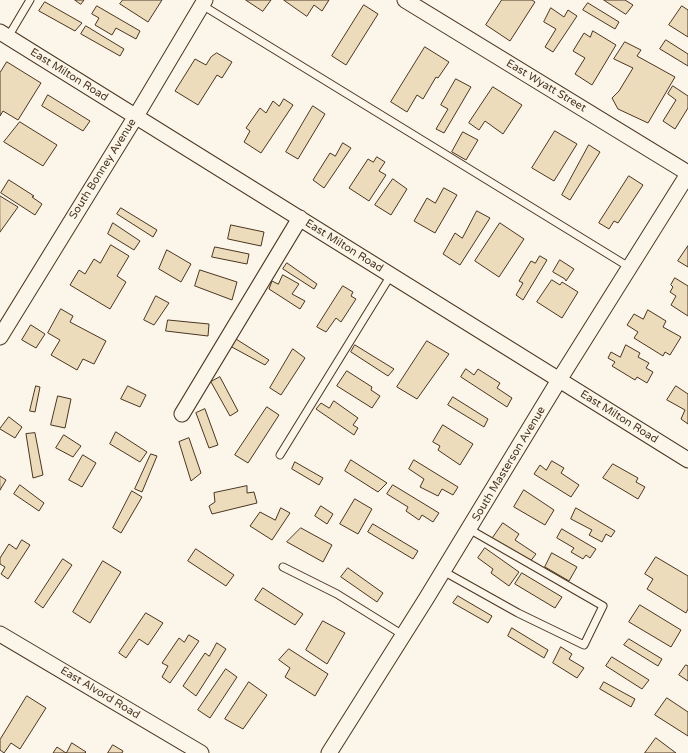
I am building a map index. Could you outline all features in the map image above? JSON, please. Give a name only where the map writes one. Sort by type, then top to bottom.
[{"type":"street","name":"East Wyatt Street","points":[[405,0],[688,173]]},
{"type":"street","name":"South Bonney Avenue","points":[[0,337],[136,116],[204,2]]},
{"type":"street","name":"East Milton Road","points":[[4,34],[688,460]]},
{"type":"street","name":"South Masterson Avenue","points":[[329,753],[688,173]]},
{"type":"street","points":[[182,414],[300,218]]},
{"type":"street","name":"East Alvord Road","points":[[0,634],[201,753]]},
{"type":"lane","points":[[4,34],[30,0]]},
{"type":"lane","points":[[204,2],[629,267]]},
{"type":"lane","points":[[280,455],[390,275]]},
{"type":"lane","points":[[443,571],[518,613],[584,645],[602,606],[469,529]]},
{"type":"lane","points":[[283,567],[337,594],[403,635]]},
{"type":"building","points":[[75,0],[84,0],[81,4]]},
{"type":"building","points":[[123,0],[162,0],[148,22],[120,4]]},
{"type":"building","points":[[246,0],[271,0],[263,11]]},
{"type":"building","points":[[284,0],[329,0],[322,11],[314,5],[307,16]]},
{"type":"building","points":[[502,0],[532,0],[535,2],[510,41],[486,25]]},
{"type":"building","points":[[604,0],[625,0],[633,5],[626,14]]},
{"type":"building","points":[[45,2],[82,23],[75,31],[39,11]]},
{"type":"building","points":[[588,3],[619,22],[615,29],[583,10]]},
{"type":"building","points":[[364,5],[378,14],[346,65],[332,56]]},
{"type":"building","points":[[97,6],[140,31],[136,39],[116,28],[112,35],[95,25],[99,18],[92,14]]},
{"type":"building","points":[[682,6],[688,10],[688,37],[669,25]]},
{"type":"building","points":[[551,8],[564,17],[568,10],[577,16],[553,52],[545,47],[556,29],[544,22]]},
{"type":"building","points":[[86,26],[124,49],[120,56],[81,34]]},
{"type":"building","points":[[593,31],[616,45],[592,85],[575,74],[585,58],[573,51],[584,33],[590,37]]},
{"type":"building","points":[[666,40],[688,54],[688,66],[660,49]]},
{"type":"building","points":[[625,42],[641,50],[637,56],[675,77],[648,123],[618,109],[612,98],[619,91],[633,68],[614,59]]},
{"type":"building","points":[[425,47],[449,62],[438,78],[436,77],[423,99],[417,95],[407,112],[391,102]]},
{"type":"building","points":[[217,53],[232,62],[222,78],[217,75],[198,105],[175,91],[195,59],[206,65],[211,57]]},
{"type":"building","points":[[7,62],[41,83],[18,120],[3,111],[0,116],[0,73]]},
{"type":"building","points":[[456,79],[471,87],[444,133],[436,129],[448,109],[441,105]]},
{"type":"building","points":[[673,86],[688,96],[688,108],[675,129],[663,121],[676,100],[668,94]]},
{"type":"building","points":[[493,87],[522,105],[503,134],[485,121],[479,130],[469,123]]},
{"type":"building","points":[[48,95],[90,121],[83,131],[42,106]]},
{"type":"building","points":[[284,99],[293,105],[261,153],[244,142],[250,131],[246,128],[260,108],[266,113],[273,101],[279,106]]},
{"type":"building","points":[[313,106],[325,114],[298,159],[286,152]]},
{"type":"building","points":[[20,122],[57,145],[43,166],[4,142]]},
{"type":"building","points":[[555,131],[577,144],[554,181],[532,168]]},
{"type":"building","points":[[463,132],[478,140],[466,160],[452,152]]},
{"type":"building","points":[[343,143],[351,148],[324,188],[313,180],[330,153],[335,156]]},
{"type":"building","points":[[589,145],[600,152],[570,200],[562,195]]},
{"type":"building","points":[[377,157],[385,162],[379,171],[386,175],[369,201],[349,188],[368,159],[373,162]]},
{"type":"building","points":[[629,176],[643,185],[618,223],[614,221],[609,229],[599,223]]},
{"type":"building","points":[[393,179],[407,189],[391,215],[375,205]]},
{"type":"building","points":[[9,180],[34,196],[32,197],[42,204],[35,215],[1,193]]},
{"type":"building","points":[[444,188],[457,195],[435,233],[414,221],[427,198],[435,203]]},
{"type":"building","points":[[0,196],[18,207],[0,232]]},
{"type":"building","points":[[121,208],[157,230],[153,237],[117,214]]},
{"type":"building","points":[[477,211],[490,218],[460,265],[443,254],[455,233],[462,238]]},
{"type":"building","points":[[113,223],[140,241],[134,250],[108,234]]},
{"type":"building","points":[[500,223],[524,239],[499,277],[475,261]]},
{"type":"building","points":[[231,225],[264,232],[261,246],[228,239]]},
{"type":"building","points":[[111,245],[129,256],[117,276],[126,282],[110,309],[70,285],[79,270],[85,274],[94,259],[100,263]]},
{"type":"building","points":[[688,246],[688,267],[678,261]]},
{"type":"building","points":[[215,247],[249,254],[247,264],[212,257]]},
{"type":"building","points":[[167,250],[191,264],[181,282],[159,269]]},
{"type":"building","points":[[540,256],[547,260],[523,300],[516,295],[523,283],[519,281],[531,261],[535,263]]},
{"type":"building","points":[[560,260],[574,269],[566,281],[553,272]]},
{"type":"building","points":[[287,263],[317,284],[314,289],[283,269]]},
{"type":"building","points":[[200,270],[237,282],[232,300],[195,286]]},
{"type":"building","points":[[283,275],[299,284],[292,294],[305,301],[300,309],[269,289],[272,281],[278,284]]},
{"type":"building","points":[[675,278],[688,286],[688,316],[671,305],[676,296],[670,292],[673,287],[671,285]]},
{"type":"building","points":[[552,280],[560,285],[562,282],[578,292],[562,318],[537,302]]},
{"type":"building","points":[[343,286],[353,292],[351,296],[356,299],[341,322],[336,318],[326,332],[317,327]]},
{"type":"building","points":[[156,296],[169,303],[154,325],[144,320]]},
{"type":"building","points":[[61,309],[73,316],[70,322],[106,341],[94,364],[83,359],[77,370],[51,355],[60,340],[48,333]]},
{"type":"building","points":[[648,310],[666,321],[663,327],[681,337],[670,355],[665,352],[663,356],[634,338],[638,332],[627,325],[634,314],[643,319]]},
{"type":"building","points":[[168,320],[209,324],[208,336],[166,331]]},
{"type":"building","points":[[31,325],[45,334],[36,348],[22,340]]},
{"type":"building","points":[[236,339],[269,360],[265,365],[230,346]]},
{"type":"building","points":[[427,341],[449,354],[417,399],[397,387]]},
{"type":"building","points":[[355,345],[394,369],[388,376],[351,352]]},
{"type":"building","points":[[626,345],[640,353],[638,357],[649,363],[646,368],[653,372],[647,383],[637,377],[635,380],[612,366],[615,362],[608,358],[611,352],[620,357]]},
{"type":"building","points":[[293,349],[305,358],[281,395],[270,388]]},
{"type":"building","points":[[466,369],[474,375],[478,369],[500,383],[497,388],[512,398],[507,407],[461,377]]},
{"type":"building","points":[[347,371],[372,387],[371,390],[380,396],[372,408],[337,386]]},
{"type":"building","points":[[220,377],[238,411],[230,416],[211,382]]},
{"type":"building","points":[[36,386],[40,387],[35,412],[30,411]]},
{"type":"building","points":[[128,386],[146,395],[140,407],[121,399]]},
{"type":"building","points":[[676,386],[688,394],[688,424],[681,419],[685,410],[667,400]]},
{"type":"building","points":[[58,396],[71,399],[65,428],[51,425]]},
{"type":"building","points":[[453,397],[488,419],[484,427],[448,405]]},
{"type":"building","points":[[334,401],[358,418],[353,425],[358,428],[354,435],[316,409],[321,403],[329,408]]},
{"type":"building","points":[[267,407],[279,415],[248,463],[235,455]]},
{"type":"building","points":[[205,409],[218,445],[209,448],[196,413]]},
{"type":"building","points":[[9,417],[22,427],[15,438],[0,429]]},
{"type":"building","points":[[443,425],[473,444],[460,465],[438,450],[440,446],[433,442]]},
{"type":"building","points":[[116,432],[147,452],[140,462],[110,444]]},
{"type":"building","points":[[35,433],[43,475],[33,478],[26,434]]},
{"type":"building","points":[[64,435],[81,446],[73,457],[56,448]]},
{"type":"building","points":[[189,438],[201,473],[191,481],[179,442]]},
{"type":"building","points":[[151,454],[157,456],[142,492],[135,489]]},
{"type":"building","points":[[83,455],[96,463],[82,487],[69,480]]},
{"type":"building","points":[[351,460],[387,483],[378,492],[345,471]]},
{"type":"building","points":[[414,460],[458,487],[453,495],[442,489],[438,496],[420,487],[424,479],[409,469]]},
{"type":"building","points":[[552,461],[564,468],[561,473],[579,485],[571,497],[534,474],[540,465],[546,470]]},
{"type":"building","points":[[295,462],[323,478],[319,485],[292,469]]},
{"type":"building","points":[[613,464],[638,478],[636,482],[645,487],[638,499],[603,478]]},
{"type":"building","points":[[0,476],[6,480],[0,490]]},
{"type":"building","points":[[20,485],[44,503],[39,511],[14,494]]},
{"type":"building","points":[[393,485],[439,513],[433,522],[422,515],[419,520],[406,511],[408,507],[387,494]]},
{"type":"building","points":[[247,486],[247,493],[254,492],[257,503],[212,514],[209,506],[215,502],[214,493]]},
{"type":"building","points":[[524,490],[554,510],[545,525],[514,507]]},
{"type":"building","points":[[132,491],[142,497],[121,533],[113,528]]},
{"type":"building","points":[[355,499],[372,509],[358,534],[340,524]]},
{"type":"building","points":[[321,506],[333,514],[327,524],[315,516]]},
{"type":"building","points":[[281,508],[290,513],[272,540],[250,526],[260,512],[275,520]]},
{"type":"building","points":[[576,508],[615,531],[611,537],[606,534],[602,542],[589,535],[592,530],[571,519]]},
{"type":"building","points":[[503,523],[519,534],[515,540],[536,554],[529,563],[492,539]]},
{"type":"building","points":[[373,524],[418,551],[413,559],[368,532]]},
{"type":"building","points":[[301,528],[332,545],[323,562],[287,542]]},
{"type":"building","points":[[562,529],[596,549],[590,558],[586,555],[583,559],[571,552],[574,548],[557,538]]},
{"type":"building","points":[[22,540],[30,545],[8,579],[1,574],[5,567],[0,564],[0,558],[9,544],[16,549]]},
{"type":"building","points":[[485,548],[519,572],[509,586],[491,573],[493,569],[478,558]]},
{"type":"building","points":[[196,549],[234,575],[226,586],[188,561]]},
{"type":"building","points":[[552,553],[577,567],[569,581],[545,567]]},
{"type":"building","points":[[656,557],[688,576],[688,609],[686,613],[647,589],[653,579],[645,574]]},
{"type":"building","points":[[63,559],[72,565],[43,608],[35,602]]},
{"type":"building","points":[[103,561],[121,572],[90,623],[73,612]]},
{"type":"building","points":[[348,568],[383,593],[377,602],[341,577]]},
{"type":"building","points":[[522,573],[562,597],[555,608],[515,584]]},
{"type":"building","points":[[263,588],[303,614],[295,625],[255,600]]},
{"type":"building","points":[[458,596],[492,616],[488,623],[453,603]]},
{"type":"building","points":[[640,605],[681,630],[671,647],[629,622]]},
{"type":"building","points":[[146,613],[163,623],[148,645],[139,639],[126,658],[119,653]]},
{"type":"building","points":[[323,621],[345,633],[327,664],[306,650]]},
{"type":"building","points":[[512,628],[548,650],[544,658],[508,636]]},
{"type":"building","points":[[189,635],[199,641],[170,683],[162,677],[168,666],[162,663],[179,638],[184,642]]},
{"type":"building","points":[[629,639],[662,659],[658,666],[624,645]]},
{"type":"building","points":[[217,643],[226,649],[196,696],[183,686],[205,653],[209,656]]},
{"type":"building","points":[[561,647],[572,654],[569,659],[584,668],[577,678],[553,663]]},
{"type":"building","points":[[289,649],[328,674],[315,696],[285,677],[290,668],[279,660]]},
{"type":"building","points":[[612,657],[649,680],[642,689],[606,666]]},
{"type":"building","points":[[686,665],[688,666],[688,681],[679,675]]},
{"type":"building","points":[[226,669],[237,677],[210,718],[198,710]]},
{"type":"building","points":[[249,682],[267,695],[243,729],[225,719]]},
{"type":"building","points":[[604,682],[635,699],[631,707],[600,689]]},
{"type":"building","points":[[27,696],[46,708],[20,749],[11,743],[4,753],[0,750],[0,740]]},
{"type":"building","points":[[667,698],[688,712],[688,736],[655,715]]},
{"type":"building","points":[[656,738],[676,753],[645,753]]},
{"type":"building","points":[[72,743],[86,752],[85,753],[66,753]]},
{"type":"building","points":[[113,745],[123,751],[122,753],[108,753]]},
{"type":"building","points":[[57,747],[66,753],[53,753]]}]
